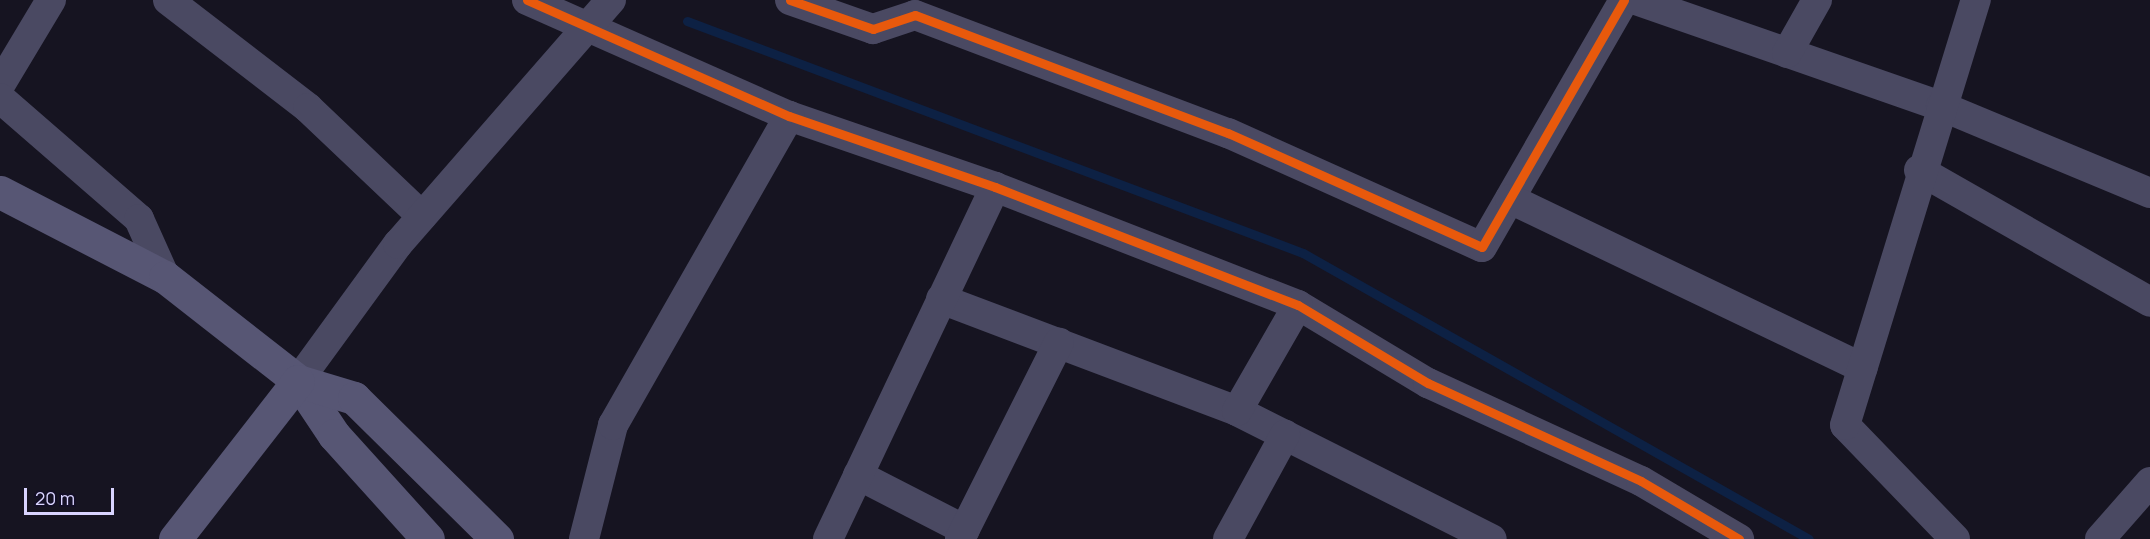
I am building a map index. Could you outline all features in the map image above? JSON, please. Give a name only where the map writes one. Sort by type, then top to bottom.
[{"type":"main road","points":[[0,192],[165,277],[298,381],[334,435],[428,539]]},
{"type":"main road","points":[[175,539],[298,381]]},
{"type":"main road","points":[[298,381],[354,398],[497,539]]},
{"type":"street","points":[[0,85],[51,0]]},
{"type":"street","points":[[168,0],[308,108],[422,216]]},
{"type":"street","points":[[527,0],[585,30],[789,116],[995,187],[1298,305],[1428,383],[1641,481],[1739,539]]},
{"type":"street","points":[[298,381],[422,216],[611,0]]},
{"type":"street","points":[[790,0],[873,29],[919,8],[1228,133],[1482,247],[1624,0]]},
{"type":"street","points":[[1636,0],[1941,106],[2150,193]]},
{"type":"street","points":[[1786,53],[1817,0]]},
{"type":"street","points":[[1955,539],[1845,425],[1919,170],[1976,0]]},
{"type":"street","points":[[0,98],[139,219],[165,277]]},
{"type":"street","points":[[589,537],[613,425],[789,116]]},
{"type":"street","points":[[1919,170],[2150,302]]},
{"type":"street","points":[[828,539],[995,187]]},
{"type":"street","points":[[1510,199],[1863,368]]},
{"type":"street","points":[[941,299],[1238,411],[1492,539]]},
{"type":"street","points":[[1238,411],[1298,305]]},
{"type":"street","points":[[858,475],[962,534],[1059,342]]},
{"type":"street","points":[[1228,539],[1285,435]]},
{"type":"street","points":[[2100,539],[2150,482]]},
{"type":"waterway","points":[[687,21],[1303,253],[1809,539]]},
{"type":"cycle path","points":[[527,0],[789,116],[995,187],[1298,305],[1428,383],[1641,481],[1739,539]]},
{"type":"cycle path","points":[[790,0],[873,29],[915,15],[1228,133],[1482,247],[1624,0]]}]
